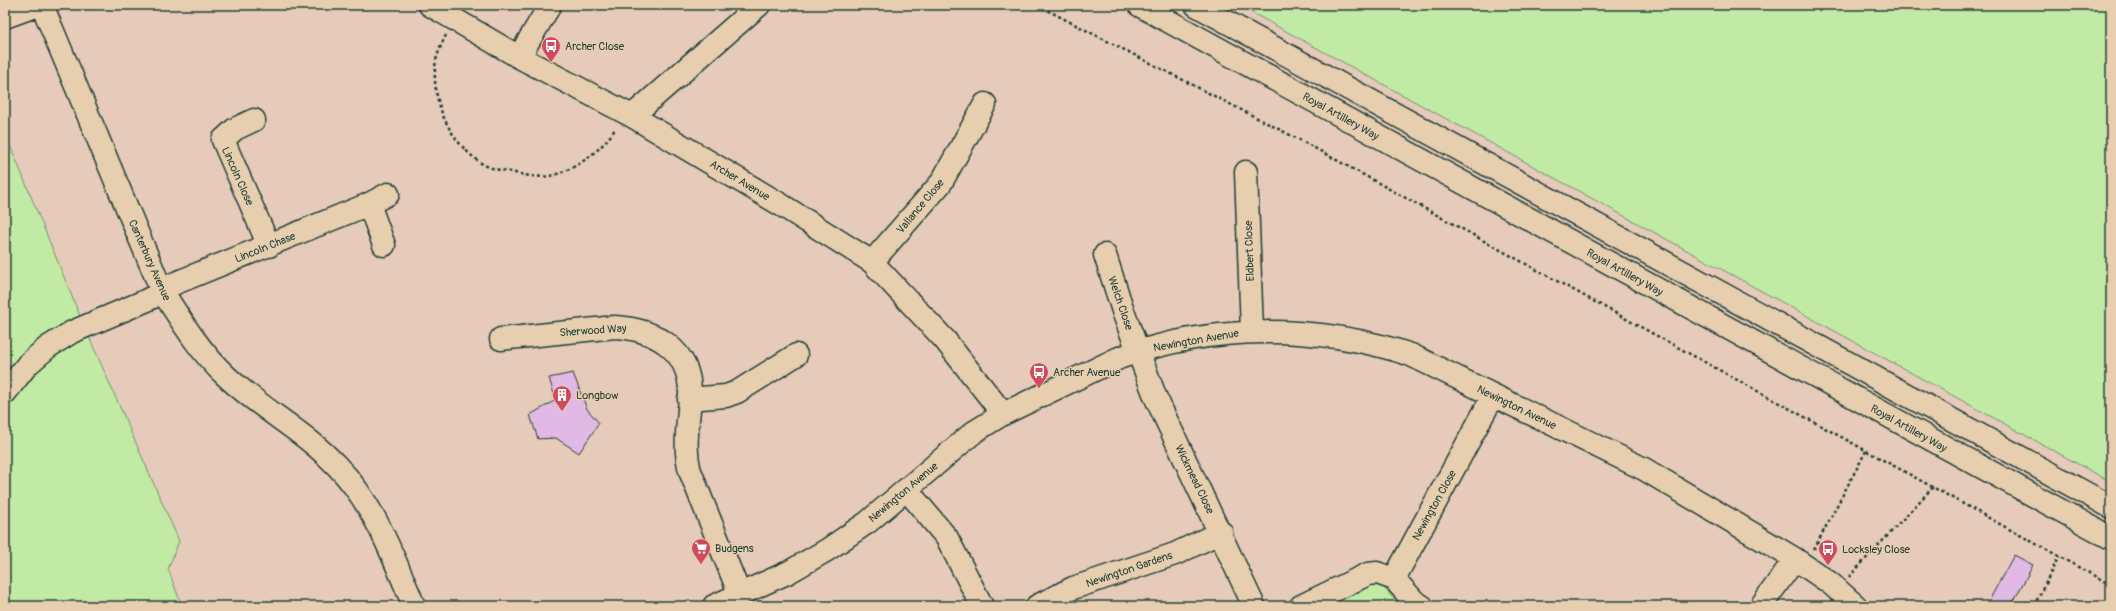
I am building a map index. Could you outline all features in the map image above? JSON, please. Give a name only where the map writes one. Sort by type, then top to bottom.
[{"type":"street","points":[[5,17],[38,5]]},
{"type":"street","name":"Canterbury Avenue","points":[[42,5],[162,291],[177,315],[226,376],[304,436],[337,466],[347,478],[362,497],[378,523],[414,606]]},
{"type":"street","points":[[519,57],[550,5]]},
{"type":"street","points":[[628,114],[759,5]]},
{"type":"street","name":"Royal Artillery Way","points":[[1139,5],[2111,538]]},
{"type":"street","points":[[1196,5],[2111,507]]},
{"type":"street","name":"Archer Avenue","points":[[445,10],[519,57],[628,114],[783,206],[872,262],[945,340],[1003,414]]},
{"type":"street","name":"Vallance Close","points":[[872,262],[941,182],[985,104]]},
{"type":"street","name":"Lincoln Close","points":[[254,120],[235,130],[222,140],[269,246]]},
{"type":"street","name":"Eldbert Close","points":[[1246,172],[1252,331]]},
{"type":"street","name":"Lincoln Chase","points":[[5,393],[28,364],[48,347],[72,332],[145,301],[162,291],[379,199],[384,245]]},
{"type":"street","name":"Welch Close","points":[[1105,255],[1138,351]]},
{"type":"street","name":"Sherwood Way","points":[[501,339],[615,327],[644,330],[655,335],[676,353],[684,365],[688,379],[689,399],[686,455],[728,602]]},
{"type":"street","name":"Newington Avenue","points":[[728,602],[789,572],[827,550],[868,522],[974,432],[1003,414],[1119,358],[1138,351],[1187,339],[1252,331],[1275,331],[1378,345],[1411,355],[1644,469],[1800,563],[1838,589],[1856,606]]},
{"type":"street","name":"Wickmead Close","points":[[1138,351],[1155,396],[1221,532],[1254,606]]},
{"type":"street","points":[[689,399],[726,396],[737,392],[796,355]]},
{"type":"street","name":"Newington Close","points":[[1394,579],[1493,396]]},
{"type":"street","points":[[907,490],[947,538],[982,606]]},
{"type":"street","name":"Newington Gardens","points":[[1038,606],[1073,588],[1175,554],[1221,532]]},
{"type":"street","points":[[1761,606],[1800,563]]},
{"type":"street","points":[[1301,606],[1368,574],[1377,573],[1394,579],[1422,606]]},
{"type":"path","points":[[1037,5],[1300,140],[2111,585]]},
{"type":"path","points":[[445,10],[441,45],[435,69],[440,108],[447,126],[461,147],[478,161],[494,169],[527,175],[550,176],[580,164],[602,145],[628,114]]},
{"type":"path","points":[[1800,563],[1866,451]]},
{"type":"path","points":[[1838,589],[1933,487]]},
{"type":"path","points":[[2034,606],[2059,556]]},
{"type":"green space","points":[[1238,5],[2111,5],[2111,482]]},
{"type":"green space","points":[[5,133],[82,321],[179,541],[168,569],[182,606],[5,606]]},
{"type":"green space","points":[[1377,580],[1400,606],[1321,606]]},
{"type":"building","name":"Longbow","points":[[573,373],[587,409],[599,423],[579,453],[556,438],[538,439],[530,415],[556,400],[549,378]]},
{"type":"building","points":[[2014,555],[2033,565],[2011,606],[1986,606]]},
{"type":"place","name":"Archer Close","points":[[551,63]]},
{"type":"place","name":"Archer Avenue","points":[[1039,389]]},
{"type":"place","name":"Longbow","points":[[562,412]]},
{"type":"place","name":"Budgens","points":[[701,565]]},
{"type":"place","name":"Locksley Close","points":[[1828,566]]}]
